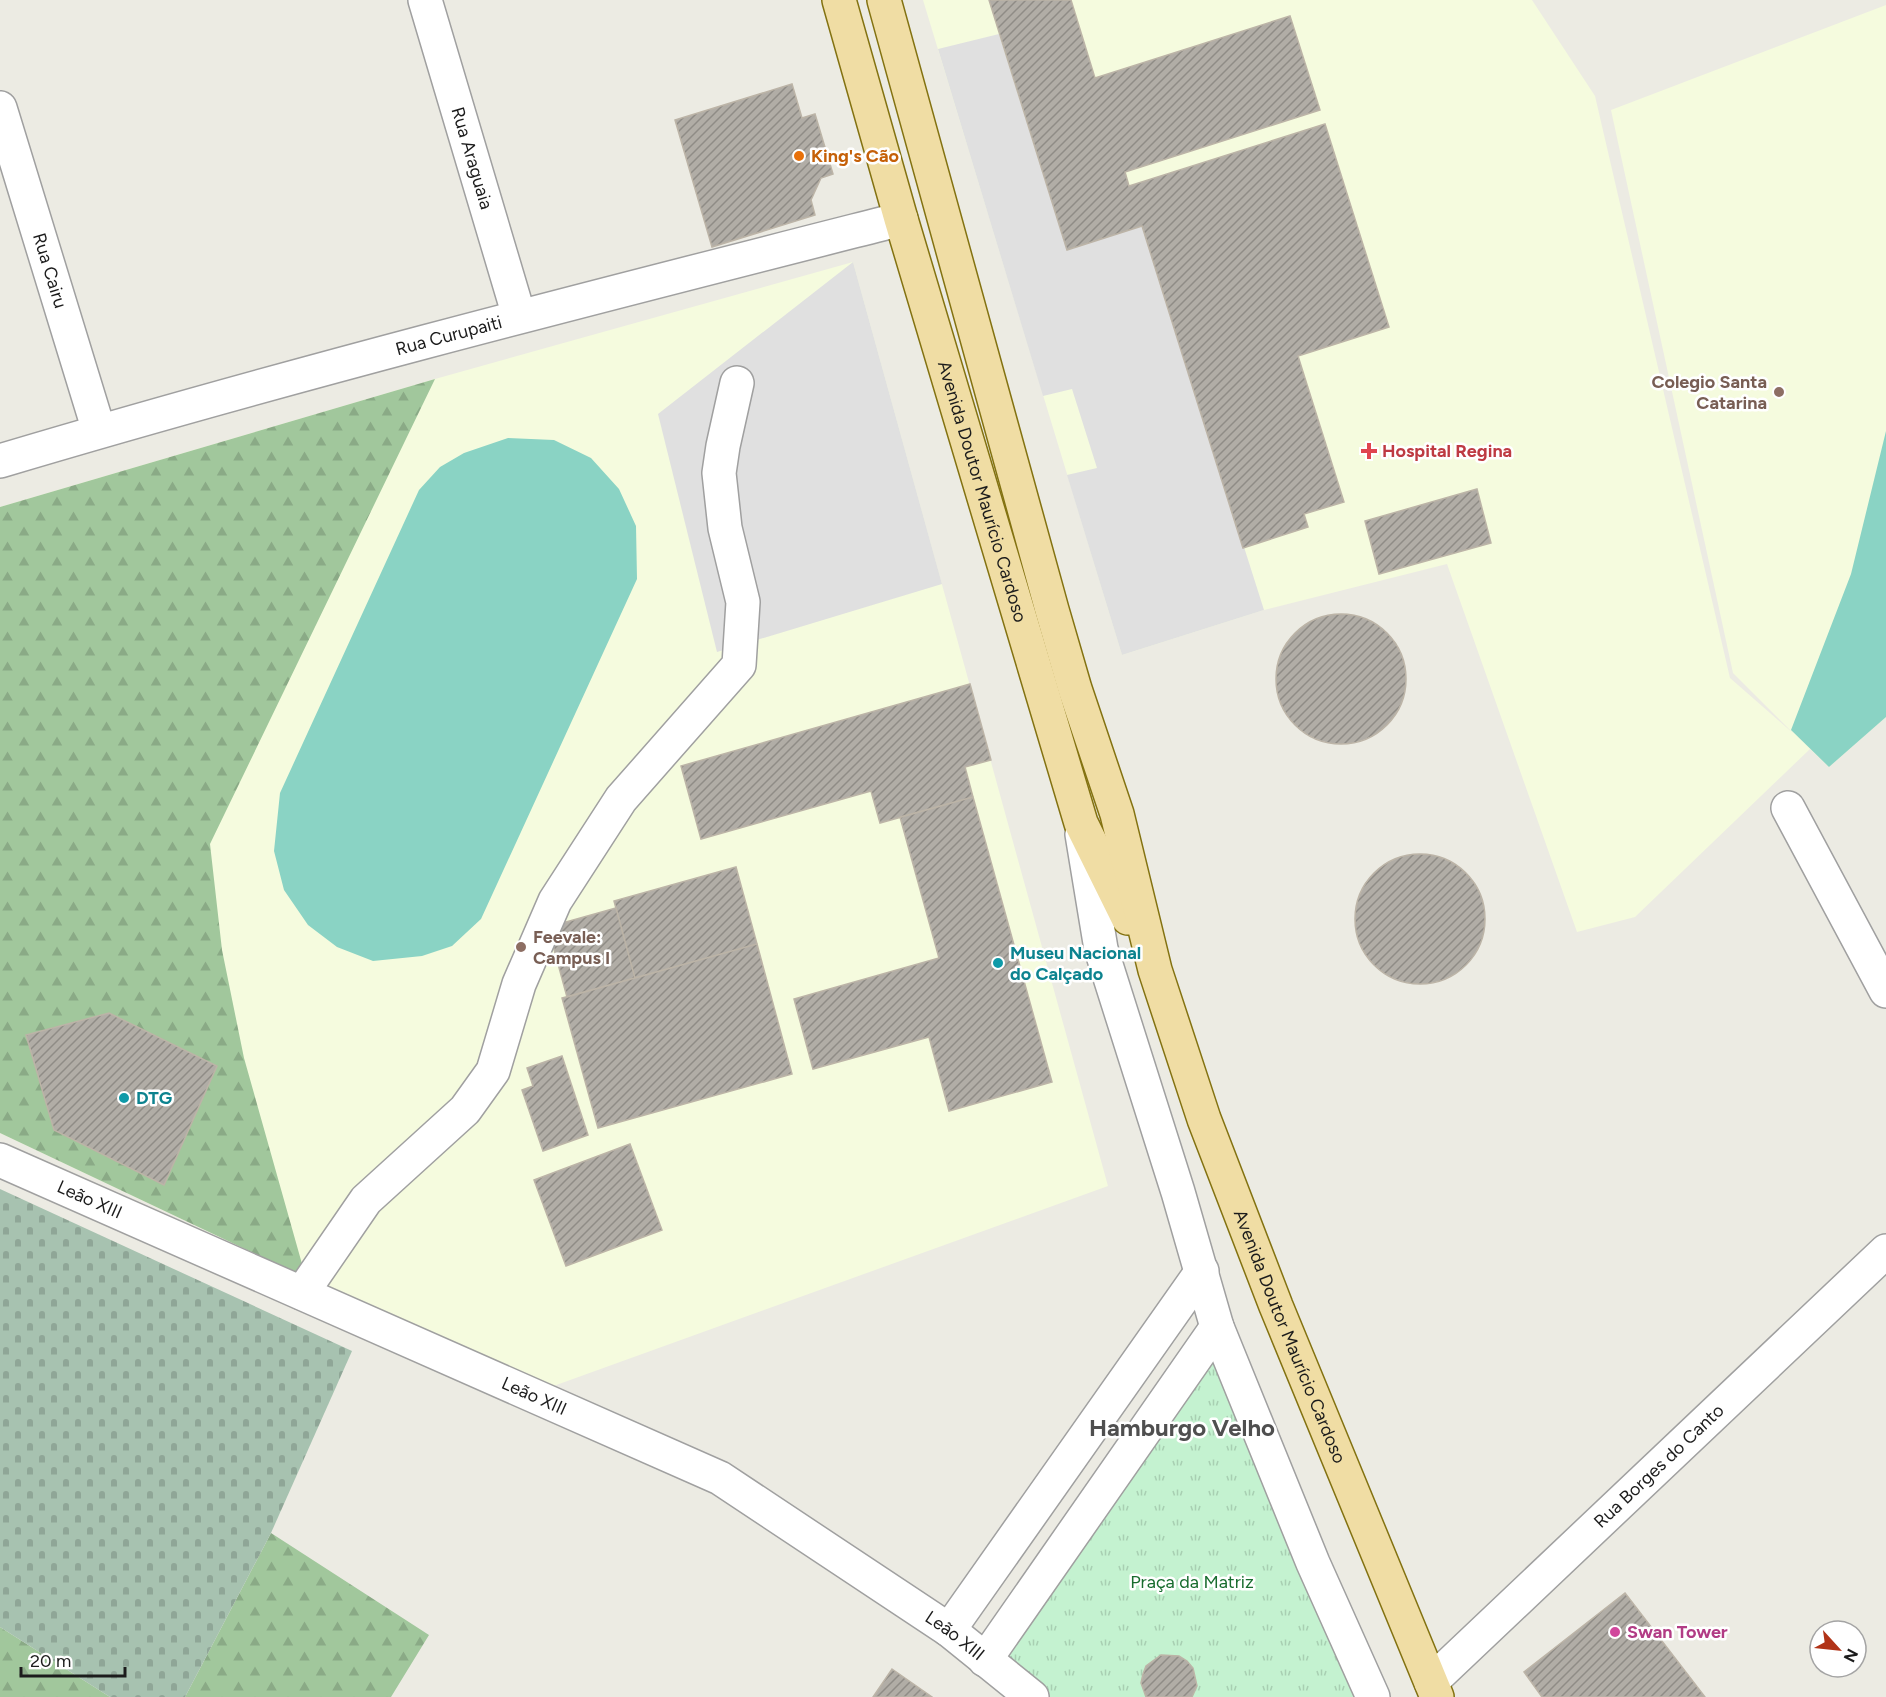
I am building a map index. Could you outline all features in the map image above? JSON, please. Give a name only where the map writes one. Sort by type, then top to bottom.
[{"type":"main road","name":"Avenida Doutor Maurício Cardoso","points":[[839,0],[1019,621],[1081,823],[1155,970]]},
{"type":"main road","name":"Avenida Doutor Maurício Cardoso","points":[[884,0],[1052,610],[1075,689],[1117,814],[1155,970],[1204,1119],[1276,1306],[1434,1689]]},
{"type":"main road","points":[[887,169],[927,157]]},
{"type":"main road","points":[[1019,621],[1052,610]]},
{"type":"street","name":"Rua Araguaia","points":[[425,0],[519,316]]},
{"type":"street","name":"Rua Cairu","points":[[0,108],[99,431]]},
{"type":"street","name":"Rua Curupaiti","points":[[0,461],[99,431],[519,316],[901,219]]},
{"type":"street","points":[[920,280],[958,272]]},
{"type":"street","points":[[302,1293],[366,1200],[465,1110],[493,1071],[519,984],[555,901],[621,799],[739,665],[743,602],[725,528],[719,472],[737,383]]},
{"type":"street","points":[[969,450],[1004,440]]},
{"type":"street","points":[[1788,808],[1886,991]]},
{"type":"street","points":[[1081,823],[1101,949],[1202,1271],[1217,1328],[1313,1563],[1373,1697]]},
{"type":"street","name":"Leão XIII","points":[[0,1160],[720,1478],[949,1630],[1032,1697]]},
{"type":"street","name":"Rua Borges do Canto","points":[[1434,1689],[1886,1251]]},
{"type":"street","points":[[949,1630],[1202,1271]]},
{"type":"street","points":[[985,1660],[1217,1328]]},
{"type":"shaded area","name":"Hospital Regina","points":[[923,0],[1532,0],[1595,96],[1730,678],[1794,734],[1733,673],[1611,110],[1886,5],[1886,717],[1829,767],[1810,749],[1635,917],[1577,932],[1447,564],[1264,610],[1122,655]]},
{"type":"shaded area","points":[[999,34],[1067,250],[1142,226],[1264,610],[1122,655],[1067,475],[1097,468],[1072,389],[1043,396],[938,49]]},
{"type":"shaded area","name":"Feevale: Campus I","points":[[853,262],[1108,1186],[548,1388],[306,1278],[0,1133],[0,507],[435,379]]},
{"type":"shaded area","points":[[853,262],[942,584],[717,652],[658,414]]},
{"type":"shaded area","points":[[1886,431],[1886,717],[1829,767],[1791,730],[1851,574]]},
{"type":"shaded area","points":[[508,438],[554,440],[591,458],[619,489],[636,526],[637,579],[481,919],[452,946],[422,956],[373,961],[337,947],[308,925],[284,890],[274,851],[280,793],[419,490],[440,467],[464,453]]},
{"type":"green space","points":[[435,379],[210,844],[222,950],[244,1058],[306,1278],[0,1133],[0,507]]},
{"type":"green space","points":[[0,1189],[352,1351],[271,1533],[185,1697],[110,1697],[0,1627]]},
{"type":"green space","name":"Praça da Matriz","points":[[1216,1346],[1367,1697],[1045,1697],[999,1660]]},
{"type":"green space","points":[[271,1533],[429,1635],[391,1697],[185,1697]]},
{"type":"green space","points":[[0,1627],[110,1697],[0,1697]]},
{"type":"building","points":[[989,0],[1071,0],[1095,78],[1290,16],[1320,110],[1125,172],[1129,186],[1325,124],[1389,327],[1298,356],[1344,502],[1304,514],[1308,527],[1243,548],[1142,226],[1067,250]]},
{"type":"building","points":[[792,84],[802,118],[815,114],[833,174],[821,178],[811,200],[815,215],[712,247],[675,120]]},
{"type":"building","points":[[1477,489],[1491,543],[1379,574],[1365,521]]},
{"type":"building","points":[[1341,614],[1366,619],[1387,633],[1401,654],[1406,679],[1401,704],[1387,725],[1366,739],[1341,744],[1316,739],[1295,725],[1281,704],[1276,679],[1281,654],[1295,633],[1316,619]]},
{"type":"building","points":[[970,684],[991,760],[965,767],[973,797],[880,823],[871,791],[701,839],[681,766]]},
{"type":"building","points":[[973,797],[1052,1082],[949,1111],[929,1037],[813,1069],[794,999],[939,958],[900,817]]},
{"type":"building","points":[[1420,854],[1445,859],[1466,873],[1480,894],[1485,919],[1480,944],[1466,965],[1445,979],[1420,984],[1395,979],[1374,965],[1360,944],[1355,919],[1360,894],[1374,873],[1395,859]]},
{"type":"building","points":[[736,867],[757,944],[635,978],[614,901]]},
{"type":"building","points":[[616,908],[635,978],[567,997],[548,927]]},
{"type":"building","points":[[757,944],[792,1074],[598,1128],[562,998]]},
{"type":"building","name":"DTG","points":[[109,1013],[217,1066],[164,1185],[54,1130],[26,1035]]},
{"type":"building","points":[[562,1056],[588,1135],[543,1151],[522,1090],[533,1086],[527,1068]]},
{"type":"building","points":[[630,1144],[662,1230],[566,1266],[534,1180]]},
{"type":"building","name":"Swan Tower","points":[[1625,1593],[1705,1697],[1542,1697],[1524,1672]]},
{"type":"building","points":[[1161,1655],[1179,1656],[1193,1668],[1197,1686],[1192,1697],[1146,1697],[1141,1683],[1143,1674],[1146,1666]]},
{"type":"building","points":[[892,1669],[932,1697],[873,1697]]},
{"type":"place","name":"King's Cão","points":[[799,156]]},
{"type":"place","name":"Colegio Santa Catarina","points":[[1779,392]]},
{"type":"place","name":"Hospital Regina","points":[[1369,451]]},
{"type":"place","name":"Feevale: Campus I","points":[[521,947]]},
{"type":"place","name":"Museu Nacional do Calçado","points":[[998,963]]},
{"type":"place","name":"DTG","points":[[124,1098]]},
{"type":"place","name":"Swan Tower","points":[[1615,1632]]},
{"type":"district","name":"Hamburgo Velho","points":[[1182,1428]]}]
